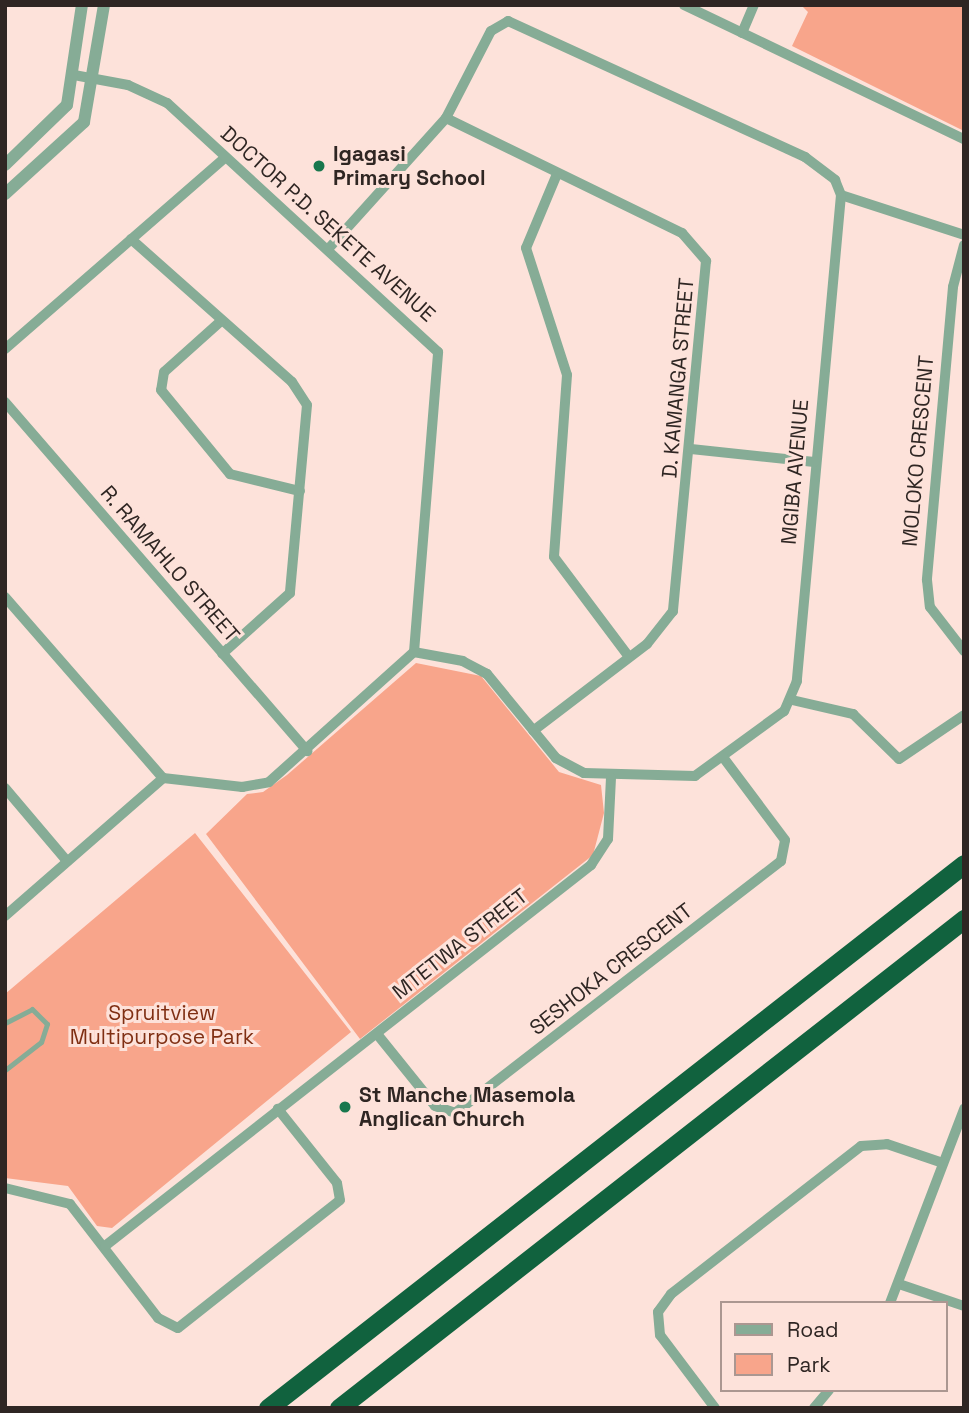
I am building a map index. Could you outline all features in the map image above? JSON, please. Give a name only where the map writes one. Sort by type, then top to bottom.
[{"type":"highway","points":[[268,1408],[964,864]]},
{"type":"highway","points":[[339,1408],[964,919]]},
{"type":"street","points":[[5,165],[59,117],[74,75],[82,5]]},
{"type":"street","points":[[5,194],[84,122],[96,79],[104,5]]},
{"type":"street","points":[[684,5],[964,139]]},
{"type":"street","points":[[742,33],[754,5]]},
{"type":"street","points":[[330,247],[446,118],[491,31],[508,21],[543,33],[805,157],[835,180],[841,195],[964,235]]},
{"type":"street","name":"DOCTOR P.D. SEKETE AVENUE","points":[[74,75],[159,98],[330,247],[424,334],[439,360],[414,653]]},
{"type":"street","name":"D. KAMANGA STREET","points":[[446,118],[682,233],[702,252],[707,282],[676,601],[656,636],[533,731]]},
{"type":"street","points":[[5,348],[225,158]]},
{"type":"street","points":[[557,174],[526,248],[567,375],[554,557],[629,657]]},
{"type":"street","name":"MGIBA AVENUE","points":[[792,700],[841,195]]},
{"type":"street","points":[[131,239],[304,398],[300,491],[287,599],[222,654]]},
{"type":"street","name":"MOLOKO CRESCENT","points":[[964,245],[953,287],[926,580],[930,607],[964,651]]},
{"type":"street","points":[[221,321],[164,372],[161,390],[230,474],[300,491]]},
{"type":"street","name":"R. RAMAHLO STREET","points":[[5,402],[307,751]]},
{"type":"street","points":[[691,449],[814,462]]},
{"type":"street","points":[[5,597],[163,778],[254,787],[307,751],[414,653],[463,662],[487,674],[563,764],[611,778],[695,776],[723,757],[792,700],[853,714],[899,759],[964,715]]},
{"type":"street","name":"SESHOKA CRESCENT","points":[[377,1034],[435,1107],[455,1113],[781,861],[785,840],[723,757]]},
{"type":"street","points":[[5,916],[163,778]]},
{"type":"street","name":"MTETWA STREET","points":[[105,1246],[597,858],[610,827],[611,778]]},
{"type":"street","points":[[5,788],[67,861]]},
{"type":"street","points":[[5,1188],[63,1198],[105,1246],[158,1318],[178,1328],[332,1212],[341,1191],[278,1109]]},
{"type":"street","points":[[891,1301],[964,1109]]},
{"type":"street","points":[[715,1408],[660,1335],[658,1312],[671,1294],[861,1146],[887,1144],[943,1163]]},
{"type":"street","points":[[899,1284],[947,1301]]},
{"type":"street","points":[[814,1408],[828,1392]]},
{"type":"lane","points":[[5,1023],[32,1009],[47,1024],[41,1042],[5,1070]]},
{"type":"green space","points":[[801,5],[964,5],[964,131],[792,46],[808,12]]},
{"type":"green space","points":[[416,663],[481,676],[559,772],[601,785],[604,813],[593,855],[360,1039],[206,834],[247,794],[263,792],[287,775]]},
{"type":"green space","name":"Spruitview Multipurpose Park","points":[[195,833],[351,1032],[112,1228],[97,1226],[68,1186],[5,1178],[5,994]]},
{"type":"place","name":"Igagasi Primary School","points":[[319,166]]},
{"type":"place","name":"St Manche Masemola Anglican Church","points":[[345,1107]]}]
